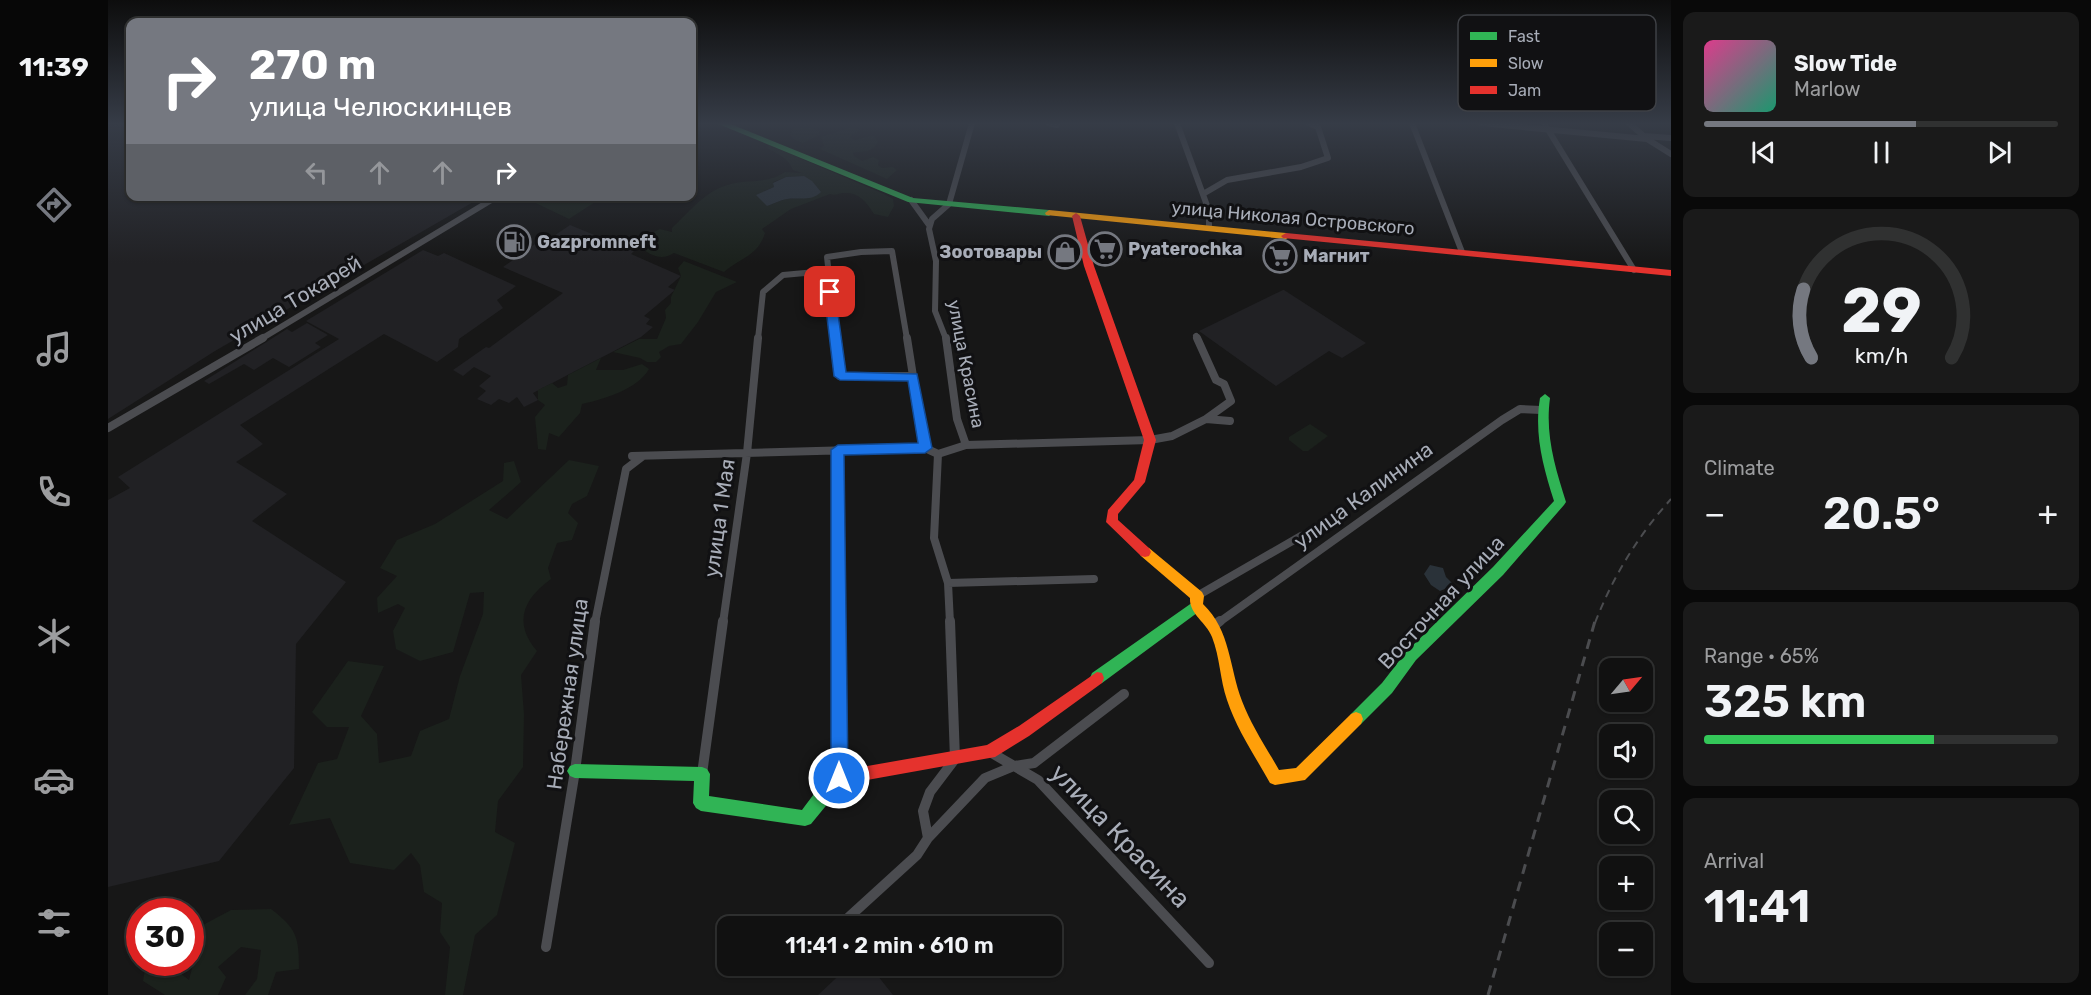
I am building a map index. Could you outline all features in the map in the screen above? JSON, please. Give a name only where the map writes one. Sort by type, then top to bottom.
[{"type":"street","name":"улица Николая Островского","points":[[834,169],[911,200],[1671,273]]},
{"type":"street","points":[[911,200],[929,225],[937,213],[949,204],[959,169]]},
{"type":"street","points":[[1193,169],[1209,212],[1209,228]]},
{"type":"street","points":[[1203,194],[1227,180],[1292,169]]},
{"type":"street","points":[[1430,169],[1462,252]]},
{"type":"street","points":[[1572,169],[1634,270]]},
{"type":"street","name":"улица Токарей","points":[[108,428],[192,381],[490,201]]},
{"type":"street","points":[[1077,216],[1089,266],[1150,440],[1139,482],[1112,513],[1112,522],[1196,601],[1213,626]]},
{"type":"street","name":"улица Красина","points":[[929,225],[936,261],[935,311],[945,332],[957,419],[966,445]]},
{"type":"street","points":[[913,376],[840,376],[827,257],[861,252],[892,251],[913,376],[925,448]]},
{"type":"street","name":"улица 1 Мая","points":[[702,774],[747,453],[764,292],[783,275],[827,271]]},
{"type":"street","points":[[632,456],[925,448],[938,454],[966,445],[1150,440],[1172,436],[1206,419],[1231,401],[1224,384],[1216,380],[1196,336]]},
{"type":"street","points":[[1541,410],[1545,398]]},
{"type":"street","name":"улица Калинина","points":[[1213,626],[1502,420],[1520,409],[1541,410]]},
{"type":"street","name":"Восточная улица","points":[[1213,626],[1226,657],[1234,699],[1275,778],[1300,775],[1387,688],[1411,656],[1498,571],[1560,502],[1546,447],[1541,410]]},
{"type":"street","points":[[1206,419],[1230,421]]},
{"type":"street","points":[[575,771],[702,774],[701,803],[805,818],[839,778],[838,450]]},
{"type":"street","points":[[928,838],[923,811],[930,792],[955,759],[948,583],[934,538],[938,454]]},
{"type":"street","name":"Набережная улица","points":[[546,947],[575,771],[598,601],[626,469],[644,456]]},
{"type":"street","name":"улица Калинина","points":[[839,778],[990,752],[1024,730],[1196,601],[1301,536]]},
{"type":"street","points":[[948,583],[1094,579]]},
{"type":"street","points":[[850,916],[917,855],[928,838],[985,778],[1014,766],[1034,762],[1124,693]]},
{"type":"street","name":"улица Красина","points":[[990,752],[1038,780],[1209,963]]},
{"type":"shaded area","points":[[108,169],[126,169],[126,201],[475,201],[215,351],[108,419]]},
{"type":"shaded area","points":[[826,169],[884,194],[893,199],[894,206],[888,217],[874,214],[858,196],[845,193],[830,194],[791,209],[762,229],[765,233],[762,241],[753,252],[724,272],[674,253],[658,257],[633,242],[660,229],[672,232],[672,228],[699,202],[722,187],[772,178],[785,172],[802,173],[793,170]],"holes":[[[804,176],[810,198],[785,199],[767,206],[764,191],[774,187],[773,182],[786,177]]]},
{"type":"shaded area","points":[[866,169],[897,170],[887,179]]},
{"type":"shaded area","points":[[804,176],[812,181],[821,192],[813,197],[784,200],[767,206],[756,195],[774,187],[773,183],[786,177]]},
{"type":"shaded area","points":[[531,201],[597,201],[569,219]]},
{"type":"shaded area","points":[[570,225],[634,251],[631,254],[681,276],[668,287],[675,290],[644,316],[650,319],[646,324],[653,327],[641,337],[533,393],[538,400],[524,407],[517,397],[509,403],[499,399],[491,405],[477,399],[486,391],[479,386],[491,376],[474,367],[463,376],[453,370],[486,347],[489,348],[563,293],[503,267],[535,244],[539,246]]},
{"type":"shaded area","points":[[423,250],[438,256],[444,253],[516,286],[497,300],[503,308],[459,339],[458,347],[437,362],[384,334],[240,425],[263,444],[236,462],[287,494],[252,521],[346,582],[296,644],[294,768],[219,861],[108,887],[108,500],[130,488],[118,477],[339,339],[306,321]]},
{"type":"shaded area","points":[[684,261],[737,282],[716,292],[698,322],[681,344],[669,346],[659,352],[661,357],[656,362],[647,362],[640,358],[613,352],[639,339],[657,339],[666,318],[665,310],[671,303],[671,297],[681,276],[678,268]]},
{"type":"shaded area","points":[[1284,290],[1366,343],[1342,358],[1329,351],[1276,386],[1199,331]]},
{"type":"shaded area","points":[[307,323],[328,335],[315,343],[321,347],[289,367],[273,358],[254,370],[244,364],[209,384],[204,381],[287,329],[292,332]]},
{"type":"shaded area","points":[[601,358],[596,370],[623,370],[642,364],[649,369],[629,388],[582,404],[580,413],[559,437],[549,433],[546,450],[538,449],[535,417],[545,405],[538,400],[538,390],[552,383],[558,388],[567,385],[568,375]]},
{"type":"shaded area","points":[[1310,424],[1328,436],[1308,451],[1303,451],[1289,440],[1289,437]]},
{"type":"shaded area","points":[[569,460],[599,466],[587,496],[572,504],[568,513],[578,523],[572,540],[557,543],[548,568],[551,579],[534,595],[524,612],[525,631],[537,651],[521,675],[524,714],[523,767],[498,801],[495,832],[515,843],[497,915],[475,935],[463,995],[445,995],[450,947],[440,932],[442,903],[424,892],[420,865],[411,853],[394,870],[350,863],[330,818],[289,825],[318,763],[337,759],[349,727],[327,727],[312,712],[348,661],[384,666],[361,716],[377,734],[379,763],[411,756],[420,731],[449,719],[460,676],[483,614],[484,592],[470,593],[453,652],[420,661],[396,649],[393,631],[405,608],[398,604],[378,613],[377,598],[397,576],[380,568],[397,540],[435,524],[503,481],[504,463],[514,461],[521,482],[489,510],[507,519]]},
{"type":"shaded area","points":[[1430,565],[1443,568],[1446,577],[1454,585],[1440,591],[1431,585],[1424,574]]},
{"type":"shaded area","points":[[271,909],[286,922],[297,941],[299,969],[276,972],[268,995],[245,995],[257,979],[261,950],[241,947],[218,967],[226,977],[218,995],[165,995],[143,981],[144,976],[184,976],[189,980],[190,976],[204,976],[204,924],[231,910]]},
{"type":"shaded area","points":[[838,976],[878,976],[893,995],[818,995]]},
{"type":"railway","points":[[1595,623],[1627,557],[1671,499]]},
{"type":"railway","points":[[1488,995],[1595,621]]},
{"type":"traffic: fast","points":[[835,169],[911,200],[1049,213]]},
{"type":"traffic: fast","points":[[1356,719],[1387,688],[1411,656],[1498,571],[1560,502],[1544,438],[1545,398]]},
{"type":"traffic: fast","points":[[1097,678],[1196,606]]},
{"type":"traffic: fast","points":[[575,771],[702,774],[701,803],[805,818],[839,778],[856,775]]},
{"type":"traffic: slow","points":[[1049,213],[1286,236]]},
{"type":"traffic: slow","points":[[1145,552],[1197,596],[1196,606],[1206,616],[1219,637],[1230,687],[1238,709],[1275,778],[1300,775],[1356,719]]},
{"type":"traffic: jam","points":[[1076,216],[1089,266],[1150,440],[1139,482],[1112,513],[1112,522],[1145,552]]},
{"type":"traffic: jam","points":[[1286,236],[1671,273]]},
{"type":"traffic: jam","points":[[856,775],[990,752],[1024,731],[1097,678]]},
{"type":"place","name":"Gazpromneft","points":[[514,242]]},
{"type":"place","name":"Pyaterochka","points":[[1105,249]]},
{"type":"place","name":"Зоотовары","points":[[1065,252]]},
{"type":"place","name":"Магнит","points":[[1280,256]]},
{"type":"route","points":[[830,292],[840,376],[913,376],[925,448],[838,450],[839,778]]}]
